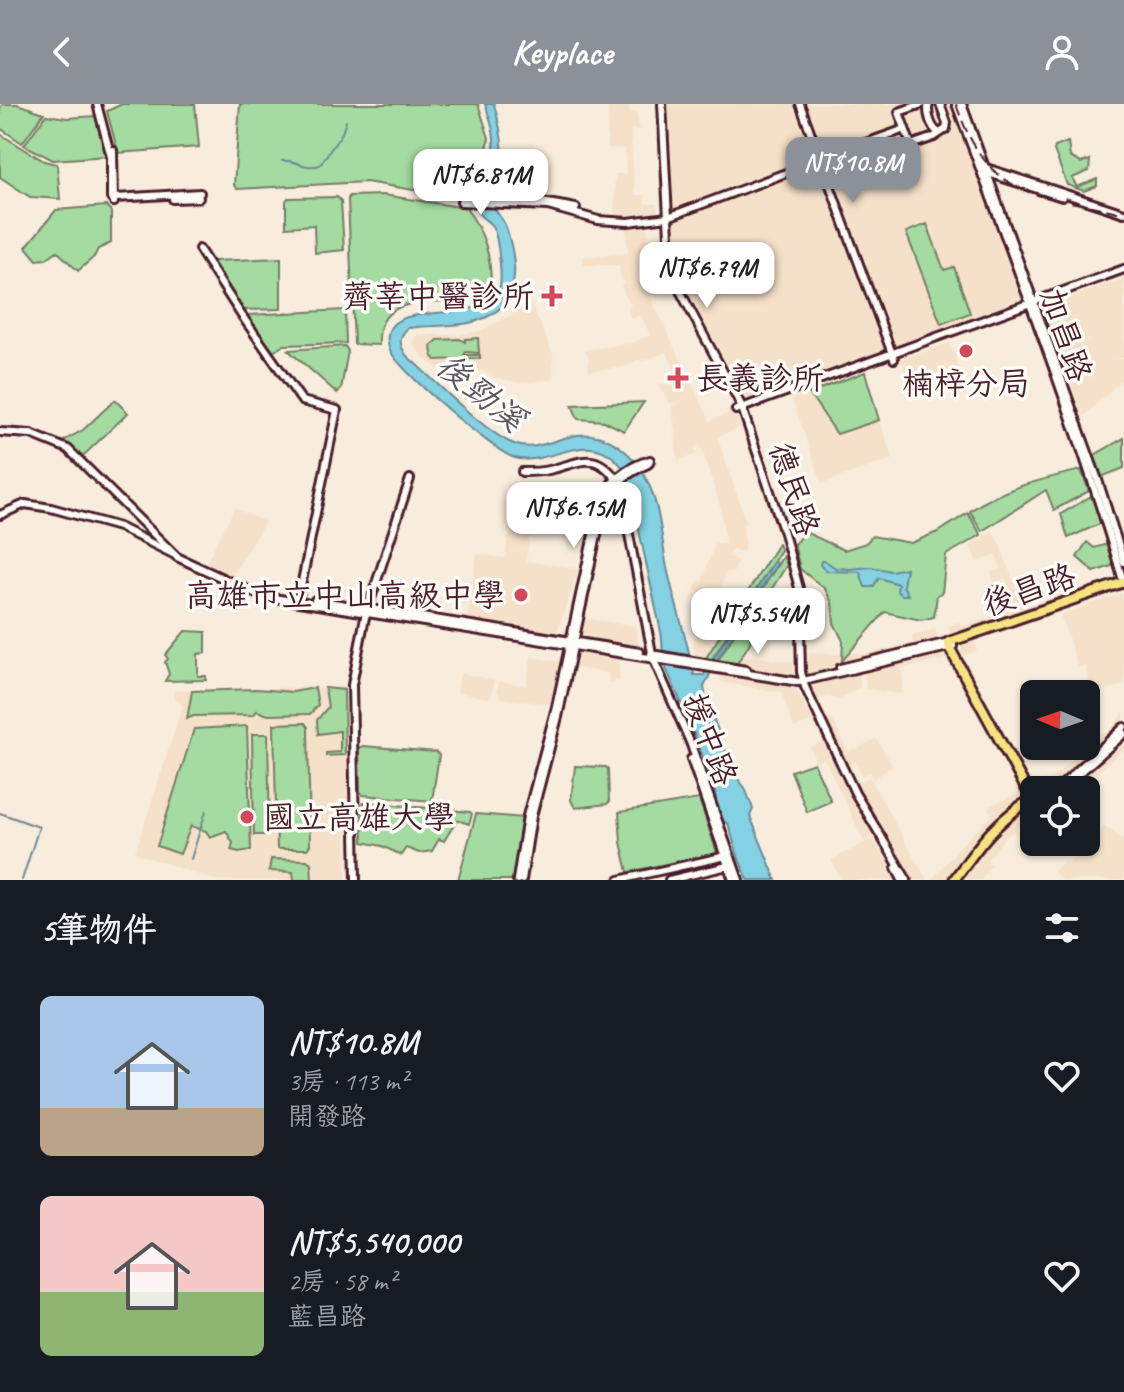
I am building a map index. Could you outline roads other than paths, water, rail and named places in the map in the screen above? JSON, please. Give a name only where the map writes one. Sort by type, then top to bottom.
[{"type":"main road","name":"後昌路","points":[[1020,776],[950,645],[1124,584]]},
{"type":"main road","points":[[957,880],[988,832],[1020,808]]},
{"type":"street","points":[[99,104],[115,157],[113,199],[200,196]]},
{"type":"street","name":"德民路","points":[[660,104],[669,275],[740,411],[797,578],[801,604],[800,679],[855,793],[905,880]]},
{"type":"street","points":[[800,104],[817,150]]},
{"type":"street","points":[[938,132],[933,128],[927,104],[899,112],[911,145],[946,129],[940,104]]},
{"type":"street","points":[[944,115],[960,106]]},
{"type":"street","name":"加昌路","points":[[960,106],[1102,492],[1124,562]]},
{"type":"street","points":[[829,156],[905,129]]},
{"type":"street","points":[[817,150],[823,150],[829,156],[829,164],[824,169],[814,169],[810,164],[811,155],[817,150]]},
{"type":"street","points":[[461,200],[502,200],[548,206],[609,221],[667,215],[810,164]]},
{"type":"street","points":[[824,169],[893,356]]},
{"type":"street","points":[[983,170],[1124,215]]},
{"type":"street","points":[[199,249],[302,401],[337,410],[298,599]]},
{"type":"street","points":[[740,411],[1124,271]]},
{"type":"street","name":"加昌路","points":[[1032,303],[1124,584]]},
{"type":"street","points":[[0,432],[31,434],[68,449],[173,554]]},
{"type":"street","points":[[520,880],[530,801],[555,712],[600,502],[604,492],[647,462]]},
{"type":"street","points":[[521,474],[545,475],[583,464],[603,470],[618,481]]},
{"type":"street","points":[[357,880],[351,707],[353,681],[367,610],[410,479]]},
{"type":"street","name":"援中路","points":[[618,481],[654,656],[736,880]]},
{"type":"street","points":[[0,515],[25,504],[119,527],[262,594],[740,671],[800,679],[950,645]]},
{"type":"street","points":[[1072,776],[1122,731]]},
{"type":"street","points":[[1075,776],[1122,731]]},
{"type":"street","points":[[619,880],[729,862]]},
{"type":"street","points":[[635,880],[729,862]]},
{"type":"street","points":[[669,880],[729,862]]},
{"type":"street","points":[[687,880],[729,862]]},
{"type":"water","name":"後勁溪","points":[[485,104],[494,104],[502,138],[500,172],[490,192],[492,204],[505,225],[511,246],[514,261],[512,288],[507,300],[486,318],[469,323],[408,328],[401,338],[402,347],[406,355],[474,417],[514,444],[534,446],[586,434],[618,445],[634,461],[649,484],[656,507],[667,568],[694,675],[704,675],[774,562],[777,563],[716,661],[704,687],[735,775],[745,788],[753,809],[750,816],[776,880],[748,880],[728,823],[720,821],[715,792],[664,662],[661,632],[631,492],[622,467],[610,455],[597,449],[583,448],[528,459],[504,453],[426,390],[389,348],[389,331],[398,321],[415,315],[476,307],[491,299],[500,285],[494,230],[475,206],[478,185],[484,183],[494,144]]},
{"type":"water","points":[[821,561],[836,568],[871,567],[891,571],[906,568],[903,586],[908,595],[897,591],[898,584],[879,578],[873,587],[865,587],[860,572],[826,571],[820,565]]},
{"type":"waterway","points":[[282,161],[320,165],[342,133],[346,121]]},
{"type":"waterway","points":[[191,859],[206,811]]},
{"type":"waterway","points":[[0,813],[39,827],[22,880]]},
{"type":"railway","points":[[956,104],[969,137],[987,164],[1012,184],[1045,197],[1124,214]]},
{"type":"railway","points":[[994,594],[992,587],[1000,584],[1004,592]]},
{"type":"place","name":"薺莘中醫診所","points":[[552,296]]},
{"type":"place","name":"楠梓分局","points":[[966,351]]},
{"type":"place","name":"長義診所","points":[[678,378]]},
{"type":"place","name":"高雄市立中山高級中學","points":[[521,595]]},
{"type":"place","name":"國立高雄大學","points":[[247,817]]}]
